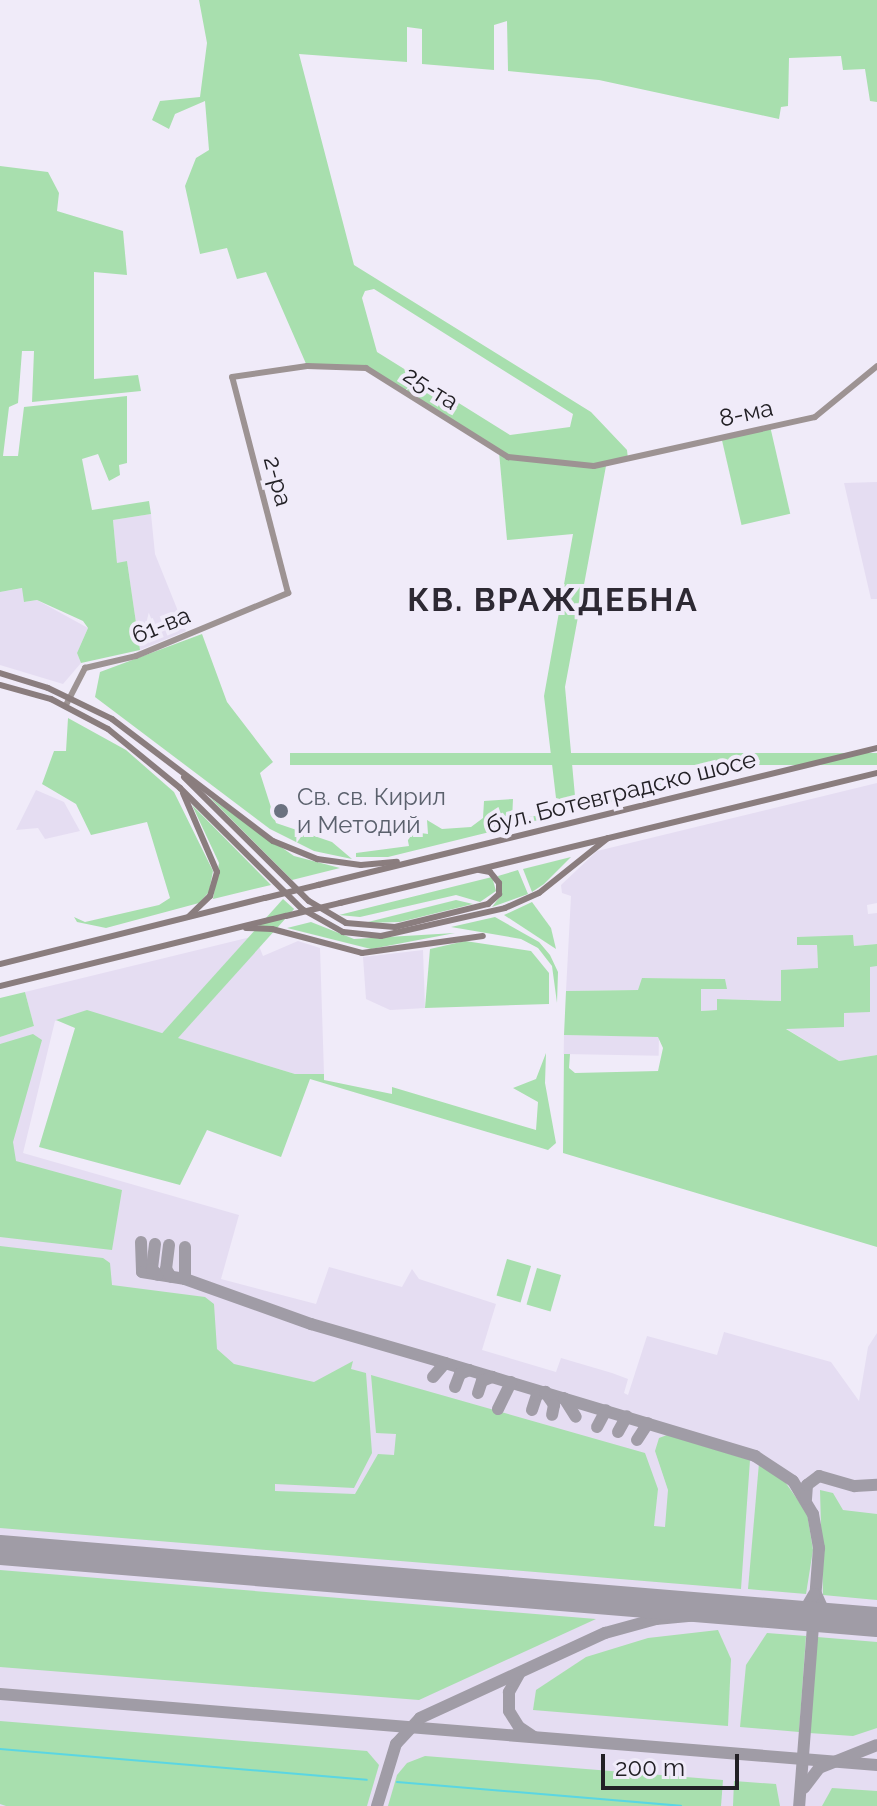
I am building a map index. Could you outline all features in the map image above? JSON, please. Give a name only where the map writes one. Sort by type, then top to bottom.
[{"type":"main road","points":[[0,673],[69,697],[112,719],[273,841],[317,859],[375,865],[463,850]]},
{"type":"main road","points":[[0,685],[66,705],[108,729],[180,788],[302,909],[343,932],[381,936],[505,908],[539,893],[608,838]]},
{"type":"main road","name":"бул. Ботевградско шосе","points":[[0,964],[877,748]]},
{"type":"main road","points":[[167,760],[271,866],[335,918],[379,929],[493,901],[500,888],[497,878],[472,870]]},
{"type":"main road","name":"бул. Ботевградско шосе","points":[[0,986],[877,773]]},
{"type":"main road","points":[[180,788],[217,872],[210,896],[182,920]]},
{"type":"main road","points":[[235,928],[272,929],[362,953],[483,936]]},
{"type":"street","name":"25-та","points":[[232,377],[307,366],[366,368],[508,457],[606,465]]},
{"type":"street","name":"8-ма","points":[[606,465],[815,417],[877,366]]},
{"type":"street","name":"2-ра","points":[[232,377],[288,593]]},
{"type":"street","name":"61-ва","points":[[66,705],[85,668],[136,656],[288,593]]},
{"type":"shaded area","points":[[877,482],[877,599],[871,599],[844,483]]},
{"type":"shaded area","points":[[151,514],[155,554],[186,631],[140,650],[127,561],[117,564],[113,520]]},
{"type":"shaded area","points":[[23,588],[25,602],[37,600],[88,628],[77,653],[81,663],[63,684],[0,665],[0,592]]},
{"type":"shaded area","points":[[877,783],[877,903],[867,905],[868,914],[877,913],[877,944],[854,946],[853,936],[817,945],[818,968],[782,1001],[718,999],[717,1010],[701,1011],[701,989],[725,979],[643,978],[639,990],[566,991],[571,896],[562,893],[561,885],[597,851]]},
{"type":"shaded area","points":[[36,790],[64,802],[80,831],[45,839],[38,828],[16,830]]},
{"type":"shaded area","points":[[255,936],[263,956],[298,941],[320,948],[324,1074],[295,1074],[87,1011],[55,1021],[23,1153],[239,1215],[221,1279],[316,1304],[329,1267],[402,1287],[412,1269],[419,1279],[496,1304],[482,1350],[556,1372],[561,1358],[612,1373],[628,1379],[624,1393],[628,1395],[647,1336],[717,1355],[724,1332],[831,1362],[859,1401],[868,1347],[877,1333],[877,1806],[0,1806],[0,1037],[34,1026],[25,992]]},
{"type":"shaded area","points":[[423,950],[425,1008],[390,1010],[366,999],[363,957]]},
{"type":"shaded area","points":[[870,966],[877,966],[877,1055],[839,1061],[785,1028],[843,1027],[843,1013]]},
{"type":"shaded area","points":[[564,1035],[659,1037],[659,1056],[564,1054]]},
{"type":"green space","points":[[199,0],[877,0],[877,102],[870,101],[865,69],[843,70],[841,56],[789,58],[788,106],[781,107],[779,119],[599,80],[508,71],[507,21],[494,25],[494,70],[422,64],[422,29],[407,27],[407,62],[299,54],[354,265],[591,412],[627,450],[628,459],[606,466],[565,687],[575,796],[568,801],[556,798],[544,696],[573,534],[507,540],[499,452],[366,368],[307,366],[266,272],[237,279],[227,248],[200,254],[185,186],[196,158],[209,150],[205,101],[175,114],[169,129],[152,120],[160,101],[200,97],[207,43]],"holes":[[[374,289],[573,414],[570,427],[510,435],[377,352],[362,298],[365,291]]]},
{"type":"green space","points":[[0,166],[48,172],[59,193],[57,211],[123,231],[127,275],[94,272],[94,379],[138,375],[141,391],[32,402],[34,351],[22,351],[18,403],[9,407],[3,456],[18,456],[24,407],[127,396],[127,463],[119,465],[120,475],[109,481],[98,454],[82,459],[92,510],[149,501],[151,514],[113,520],[117,563],[127,561],[140,650],[81,663],[77,653],[88,628],[83,621],[37,600],[24,602],[22,588],[0,592]]},
{"type":"green space","points":[[770,426],[790,514],[742,525],[721,437]]},
{"type":"green space","points":[[202,634],[227,702],[273,762],[260,773],[276,823],[332,842],[352,859],[314,851],[270,829],[95,697],[100,672]]},
{"type":"green space","points":[[68,718],[126,750],[174,792],[213,871],[209,892],[199,903],[106,928],[77,922],[74,917],[85,922],[159,905],[170,898],[147,822],[91,835],[76,804],[42,784],[54,751],[66,751]]},
{"type":"green space","points":[[290,753],[877,753],[877,765],[290,765]]},
{"type":"green space","points":[[676,778],[677,787],[563,814],[580,797]]},
{"type":"green space","points":[[209,797],[294,856],[340,868],[292,880]]},
{"type":"green space","points":[[513,799],[512,820],[546,814],[545,807],[554,807],[555,816],[388,857],[356,857],[356,853],[409,846],[406,831],[428,834],[427,820],[442,829],[471,827],[483,818],[484,801]]},
{"type":"green space","points":[[192,805],[271,885],[213,899],[219,863]]},
{"type":"green space","points":[[571,857],[544,884],[532,892],[523,869]]},
{"type":"green space","points":[[518,870],[528,894],[492,907],[502,894],[498,876]]},
{"type":"green space","points":[[492,877],[496,891],[480,902],[456,895],[360,917],[339,915]]},
{"type":"green space","points":[[283,899],[294,909],[99,1126],[88,1116]]},
{"type":"green space","points":[[456,900],[473,904],[400,922],[364,923]]},
{"type":"green space","points":[[532,902],[551,928],[556,949],[504,915]]},
{"type":"green space","points":[[495,917],[539,942],[550,955],[558,972],[557,1003],[552,966],[538,948],[521,939],[451,927]]},
{"type":"green space","points":[[311,922],[354,939],[455,933],[371,949],[287,928]]},
{"type":"green space","points":[[853,935],[854,946],[877,944],[877,966],[870,967],[870,1012],[844,1013],[844,1027],[786,1029],[839,1061],[877,1055],[877,1247],[563,1153],[564,1054],[570,1054],[569,1068],[575,1073],[658,1071],[663,1048],[658,1037],[564,1035],[566,991],[638,990],[642,978],[725,979],[727,989],[701,989],[701,1011],[717,1010],[717,999],[781,1001],[781,970],[818,968],[817,945],[797,945],[797,937]]},
{"type":"green space","points":[[465,941],[531,951],[549,973],[549,1004],[425,1008],[430,949]]},
{"type":"green space","points":[[25,992],[34,1026],[0,1037],[0,998]]},
{"type":"green space","points":[[87,1010],[295,1074],[324,1074],[324,1080],[392,1094],[392,1087],[536,1130],[538,1102],[513,1088],[536,1079],[546,1053],[545,1083],[556,1143],[548,1150],[310,1079],[281,1157],[207,1130],[180,1185],[39,1147],[75,1028],[56,1020]]},
{"type":"green space","points":[[33,1034],[42,1040],[13,1142],[16,1161],[122,1190],[112,1250],[0,1237],[0,1044]]},
{"type":"green space","points":[[0,1246],[103,1258],[110,1263],[112,1285],[205,1297],[214,1304],[217,1349],[234,1364],[314,1382],[353,1361],[351,1369],[366,1373],[372,1453],[354,1488],[275,1484],[275,1491],[355,1494],[378,1454],[394,1455],[396,1434],[376,1433],[371,1375],[645,1453],[658,1489],[654,1526],[665,1527],[668,1490],[655,1451],[659,1438],[667,1435],[750,1460],[741,1589],[0,1528]]},
{"type":"green space","points":[[507,1259],[531,1266],[521,1302],[497,1296]]},
{"type":"green space","points":[[537,1268],[561,1275],[551,1311],[527,1305]]},
{"type":"green space","points":[[759,1463],[783,1479],[807,1513],[813,1550],[806,1594],[748,1589]]},
{"type":"green space","points":[[820,1490],[833,1493],[843,1510],[877,1514],[877,1600],[823,1595]]},
{"type":"green space","points":[[0,1570],[596,1619],[419,1700],[0,1667]]},
{"type":"green space","points":[[718,1630],[731,1659],[728,1726],[533,1710],[536,1690],[586,1657],[648,1638]]},
{"type":"green space","points":[[767,1633],[806,1636],[799,1732],[740,1727],[746,1665]]},
{"type":"green space","points":[[817,1637],[877,1642],[877,1728],[853,1736],[809,1733]]},
{"type":"green space","points":[[0,1721],[367,1751],[379,1765],[367,1806],[6,1806],[0,1804]]},
{"type":"green space","points":[[425,1756],[723,1780],[721,1806],[388,1806],[397,1775],[407,1763]]},
{"type":"green space","points":[[734,1781],[776,1784],[780,1806],[733,1806]]},
{"type":"green space","points":[[832,1788],[877,1791],[877,1806],[822,1806]]},
{"type":"waterway","points":[[0,1749],[367,1780]]},
{"type":"waterway","points":[[397,1782],[681,1806]]},
{"type":"taxiway","points":[[141,1242],[142,1272],[185,1279],[311,1324],[445,1363]]},
{"type":"taxiway","points":[[155,1244],[152,1269],[158,1275]]},
{"type":"taxiway","points":[[169,1245],[166,1269],[171,1277]]},
{"type":"taxiway","points":[[185,1247],[185,1279]]},
{"type":"taxiway","points":[[433,1377],[445,1363],[755,1456],[793,1481],[813,1514],[819,1548],[799,1806]]},
{"type":"taxiway","points":[[455,1387],[460,1374],[469,1370]]},
{"type":"taxiway","points":[[478,1393],[482,1381],[492,1377]]},
{"type":"taxiway","points":[[498,1409],[511,1382]]},
{"type":"taxiway","points":[[532,1410],[537,1395],[545,1392],[554,1405],[552,1415]]},
{"type":"taxiway","points":[[564,1398],[576,1417]]},
{"type":"taxiway","points":[[597,1427],[606,1410]]},
{"type":"taxiway","points":[[618,1432],[627,1416]]},
{"type":"taxiway","points":[[637,1440],[648,1423]]},
{"type":"taxiway","points":[[806,1499],[807,1485],[819,1476],[855,1486],[877,1485]]},
{"type":"taxiway","points":[[790,1615],[806,1608],[814,1594]]},
{"type":"taxiway","points":[[816,1594],[823,1610],[838,1619]]},
{"type":"taxiway","points":[[377,1806],[396,1744],[420,1718],[605,1633],[656,1619],[742,1611]]},
{"type":"taxiway","points":[[519,1674],[509,1692],[509,1711],[519,1727],[534,1737]]},
{"type":"taxiway","points":[[0,1694],[877,1765]]},
{"type":"taxiway","points":[[804,1788],[819,1768],[877,1745]]},
{"type":"runway","points":[[0,1550],[877,1622]]},
{"type":"place","name":"Св. св. Кирил и Методий","points":[[281,811]]},
{"type":"district","name":"КВ. ВРАЖДЕБНА","points":[[553,600]]}]
